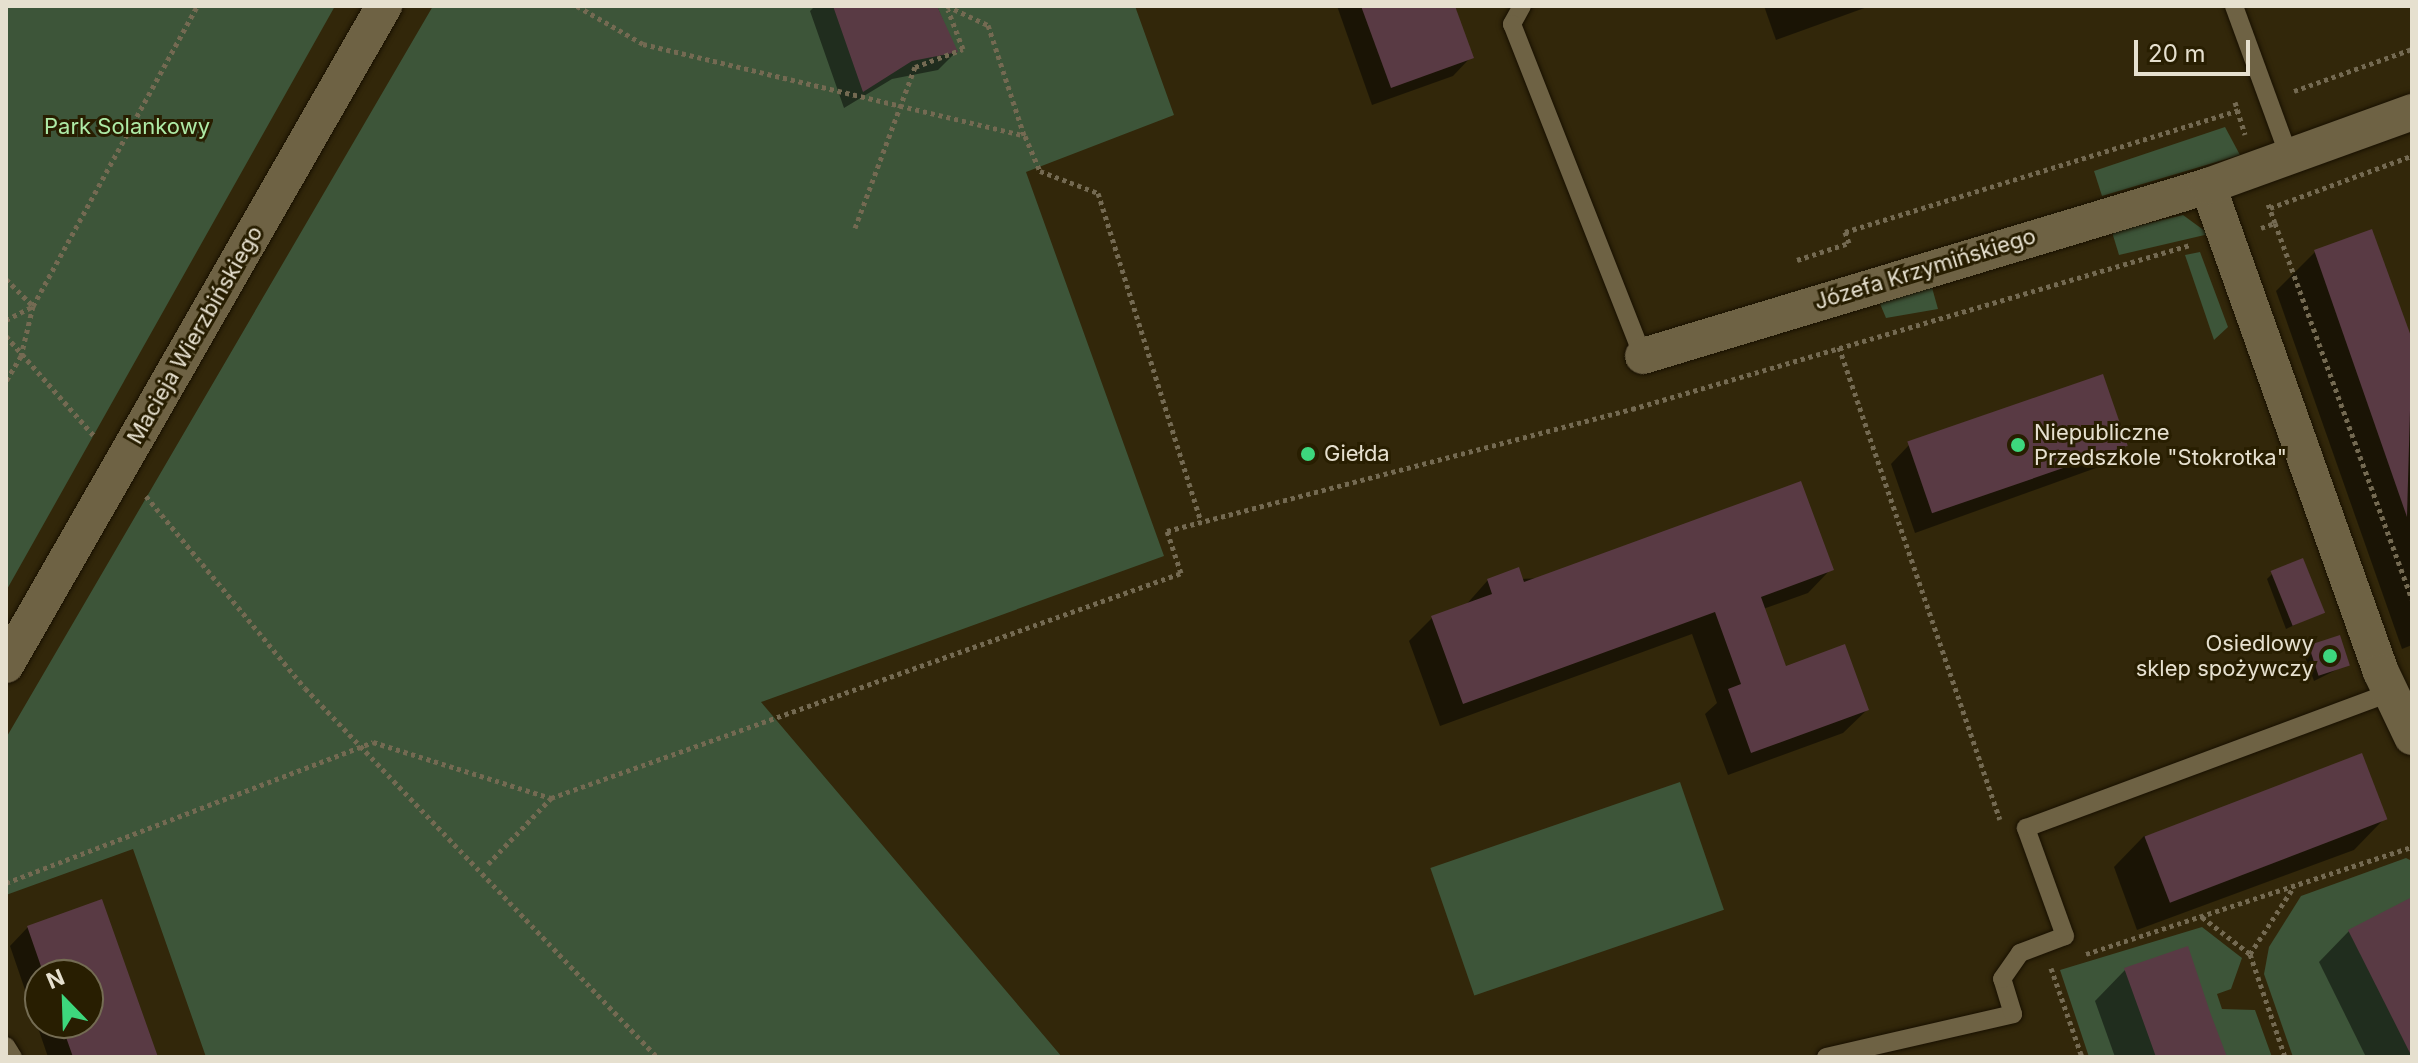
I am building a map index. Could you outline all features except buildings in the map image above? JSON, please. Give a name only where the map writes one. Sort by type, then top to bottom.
[{"type":"street","name":"Macieja Wierzbińskiego","points":[[6,665],[132,477],[384,6]]},
{"type":"street","name":"Józefa Krzymińskiego","points":[[1643,356],[2208,186],[2412,112]]},
{"type":"street","points":[[2208,186],[2389,693],[2412,737]]},
{"type":"lane","points":[[1522,6],[1512,24],[1643,356]]},
{"type":"lane","points":[[2234,6],[2269,101],[2272,162]]},
{"type":"lane","points":[[1826,1057],[2013,1014],[2002,979],[2020,953],[2065,936],[2026,828],[2389,693]]},
{"type":"lane","points":[[6,1046],[13,1057]]},
{"type":"path","points":[[6,381],[21,356],[33,306],[197,6]]},
{"type":"path","points":[[577,6],[643,44],[1025,136]]},
{"type":"path","points":[[855,228],[915,67],[963,49],[948,8]]},
{"type":"path","points":[[948,8],[988,25],[1040,171],[1098,193],[1201,521]]},
{"type":"path","points":[[1797,260],[1849,243],[1845,232],[2269,101],[2412,49]]},
{"type":"path","points":[[2270,208],[2412,156]]},
{"type":"path","points":[[2272,162],[2270,208],[2412,599]]},
{"type":"path","points":[[488,864],[551,798],[1181,573],[1167,531],[1632,409],[2183,245],[2228,241],[2275,223]]},
{"type":"path","points":[[6,279],[33,306]]},
{"type":"path","points":[[6,320],[33,306]]},
{"type":"path","points":[[6,336],[132,477],[361,747],[657,1057]]},
{"type":"path","points":[[1839,347],[2002,824]]},
{"type":"path","points":[[6,883],[373,742],[551,798]]},
{"type":"path","points":[[2080,956],[2412,847]]},
{"type":"path","points":[[2250,954],[2294,886]]},
{"type":"path","points":[[2201,916],[2250,954],[2285,1057]]},
{"type":"path","points":[[2043,943],[2082,1057]]},
{"type":"path","points":[[2050,966],[2065,961]]},
{"type":"green space","name":"Park Solankowy","points":[[6,6],[335,6],[6,591]]},
{"type":"green space","points":[[433,6],[1135,6],[1174,115],[1026,172],[1164,556],[761,702],[1062,1057],[206,1057],[133,849],[6,895],[6,738]]},
{"type":"green space","points":[[2225,127],[2240,155],[2102,196],[2094,171]]},
{"type":"green space","points":[[2183,215],[2209,234],[2119,255],[2112,232]]},
{"type":"green space","points":[[2200,252],[2228,327],[2214,340],[2185,255]]},
{"type":"green space","points":[[1931,284],[1938,309],[1886,318],[1878,299]]},
{"type":"green space","points":[[1680,782],[1724,910],[1474,996],[1430,868]]},
{"type":"green space","points":[[2406,858],[2412,861],[2412,1057],[2293,1057],[2264,974],[2269,947],[2301,896]]},
{"type":"green space","points":[[2202,927],[2242,958],[2231,989],[2217,994],[2222,1009],[2255,1010],[2272,1057],[2089,1057],[2060,970]]},
{"type":"place","name":"Niepubliczne Przedszkole \"Stokrotka\"","points":[[2018,445]]},
{"type":"place","name":"Giełda","points":[[1308,454]]},
{"type":"place","name":"Osiedlowy sklep spożywczy","points":[[2330,656]]}]
